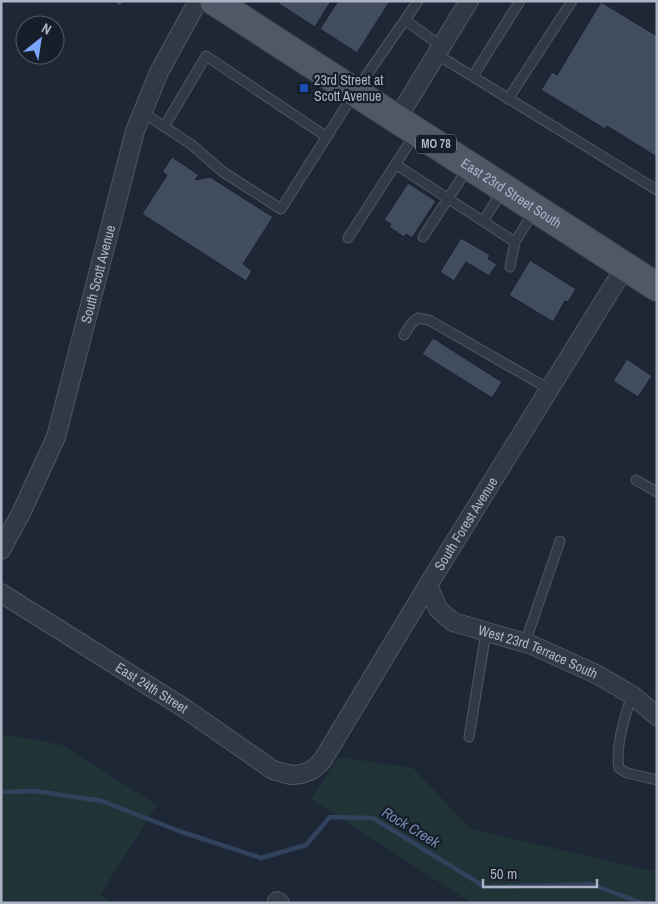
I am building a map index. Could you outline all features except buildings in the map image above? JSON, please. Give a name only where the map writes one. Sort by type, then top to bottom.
[{"type":"main road","name":"East 23rd Street South","points":[[214,1],[657,287]]},
{"type":"street","name":"South Scott Avenue","points":[[1,550],[22,511],[56,437],[135,131],[159,72],[198,1]]},
{"type":"street","points":[[407,125],[439,50],[469,1]]},
{"type":"street","name":"South Forest Avenue","points":[[302,774],[312,770],[322,761],[625,266]]},
{"type":"street","name":"West 23rd Terrace South","points":[[428,585],[438,609],[453,622],[524,643],[598,675],[632,695],[657,716]]},
{"type":"street","name":"East 24th Street","points":[[1,593],[184,708],[273,770],[292,775],[302,774]]},
{"type":"lane","points":[[142,112],[192,145],[223,172],[280,209],[355,92],[418,1]]},
{"type":"lane","points":[[473,76],[520,1]]},
{"type":"lane","points":[[508,99],[572,1]]},
{"type":"lane","points":[[405,20],[439,50],[473,76],[657,190]]},
{"type":"lane","points":[[164,127],[206,56],[327,137]]},
{"type":"lane","points":[[348,238],[395,164],[407,125]]},
{"type":"lane","points":[[395,164],[514,242]]},
{"type":"lane","points":[[423,237],[469,166]]},
{"type":"lane","points":[[483,221],[504,188]]},
{"type":"lane","points":[[510,267],[514,242],[536,209]]},
{"type":"lane","points":[[404,335],[411,324],[418,318],[430,320],[549,389]]},
{"type":"lane","points":[[636,480],[657,492]]},
{"type":"lane","points":[[524,643],[560,541]]},
{"type":"lane","points":[[469,737],[486,632]]},
{"type":"lane","points":[[632,695],[624,722],[617,759],[619,768],[627,773],[657,780]]},
{"type":"green space","points":[[10,735],[62,745],[157,805],[100,895],[114,903],[1,903],[1,736]]},
{"type":"green space","points":[[339,757],[413,768],[471,829],[657,872],[657,903],[471,903],[311,799]]},
{"type":"waterway","name":"Rock Creek","points":[[1,792],[36,791],[102,801],[179,831],[261,858],[306,845],[330,817],[373,818],[485,887],[591,884],[642,903]]},
{"type":"place","name":"23rd Street at Scott Avenue","points":[[304,88]]}]
